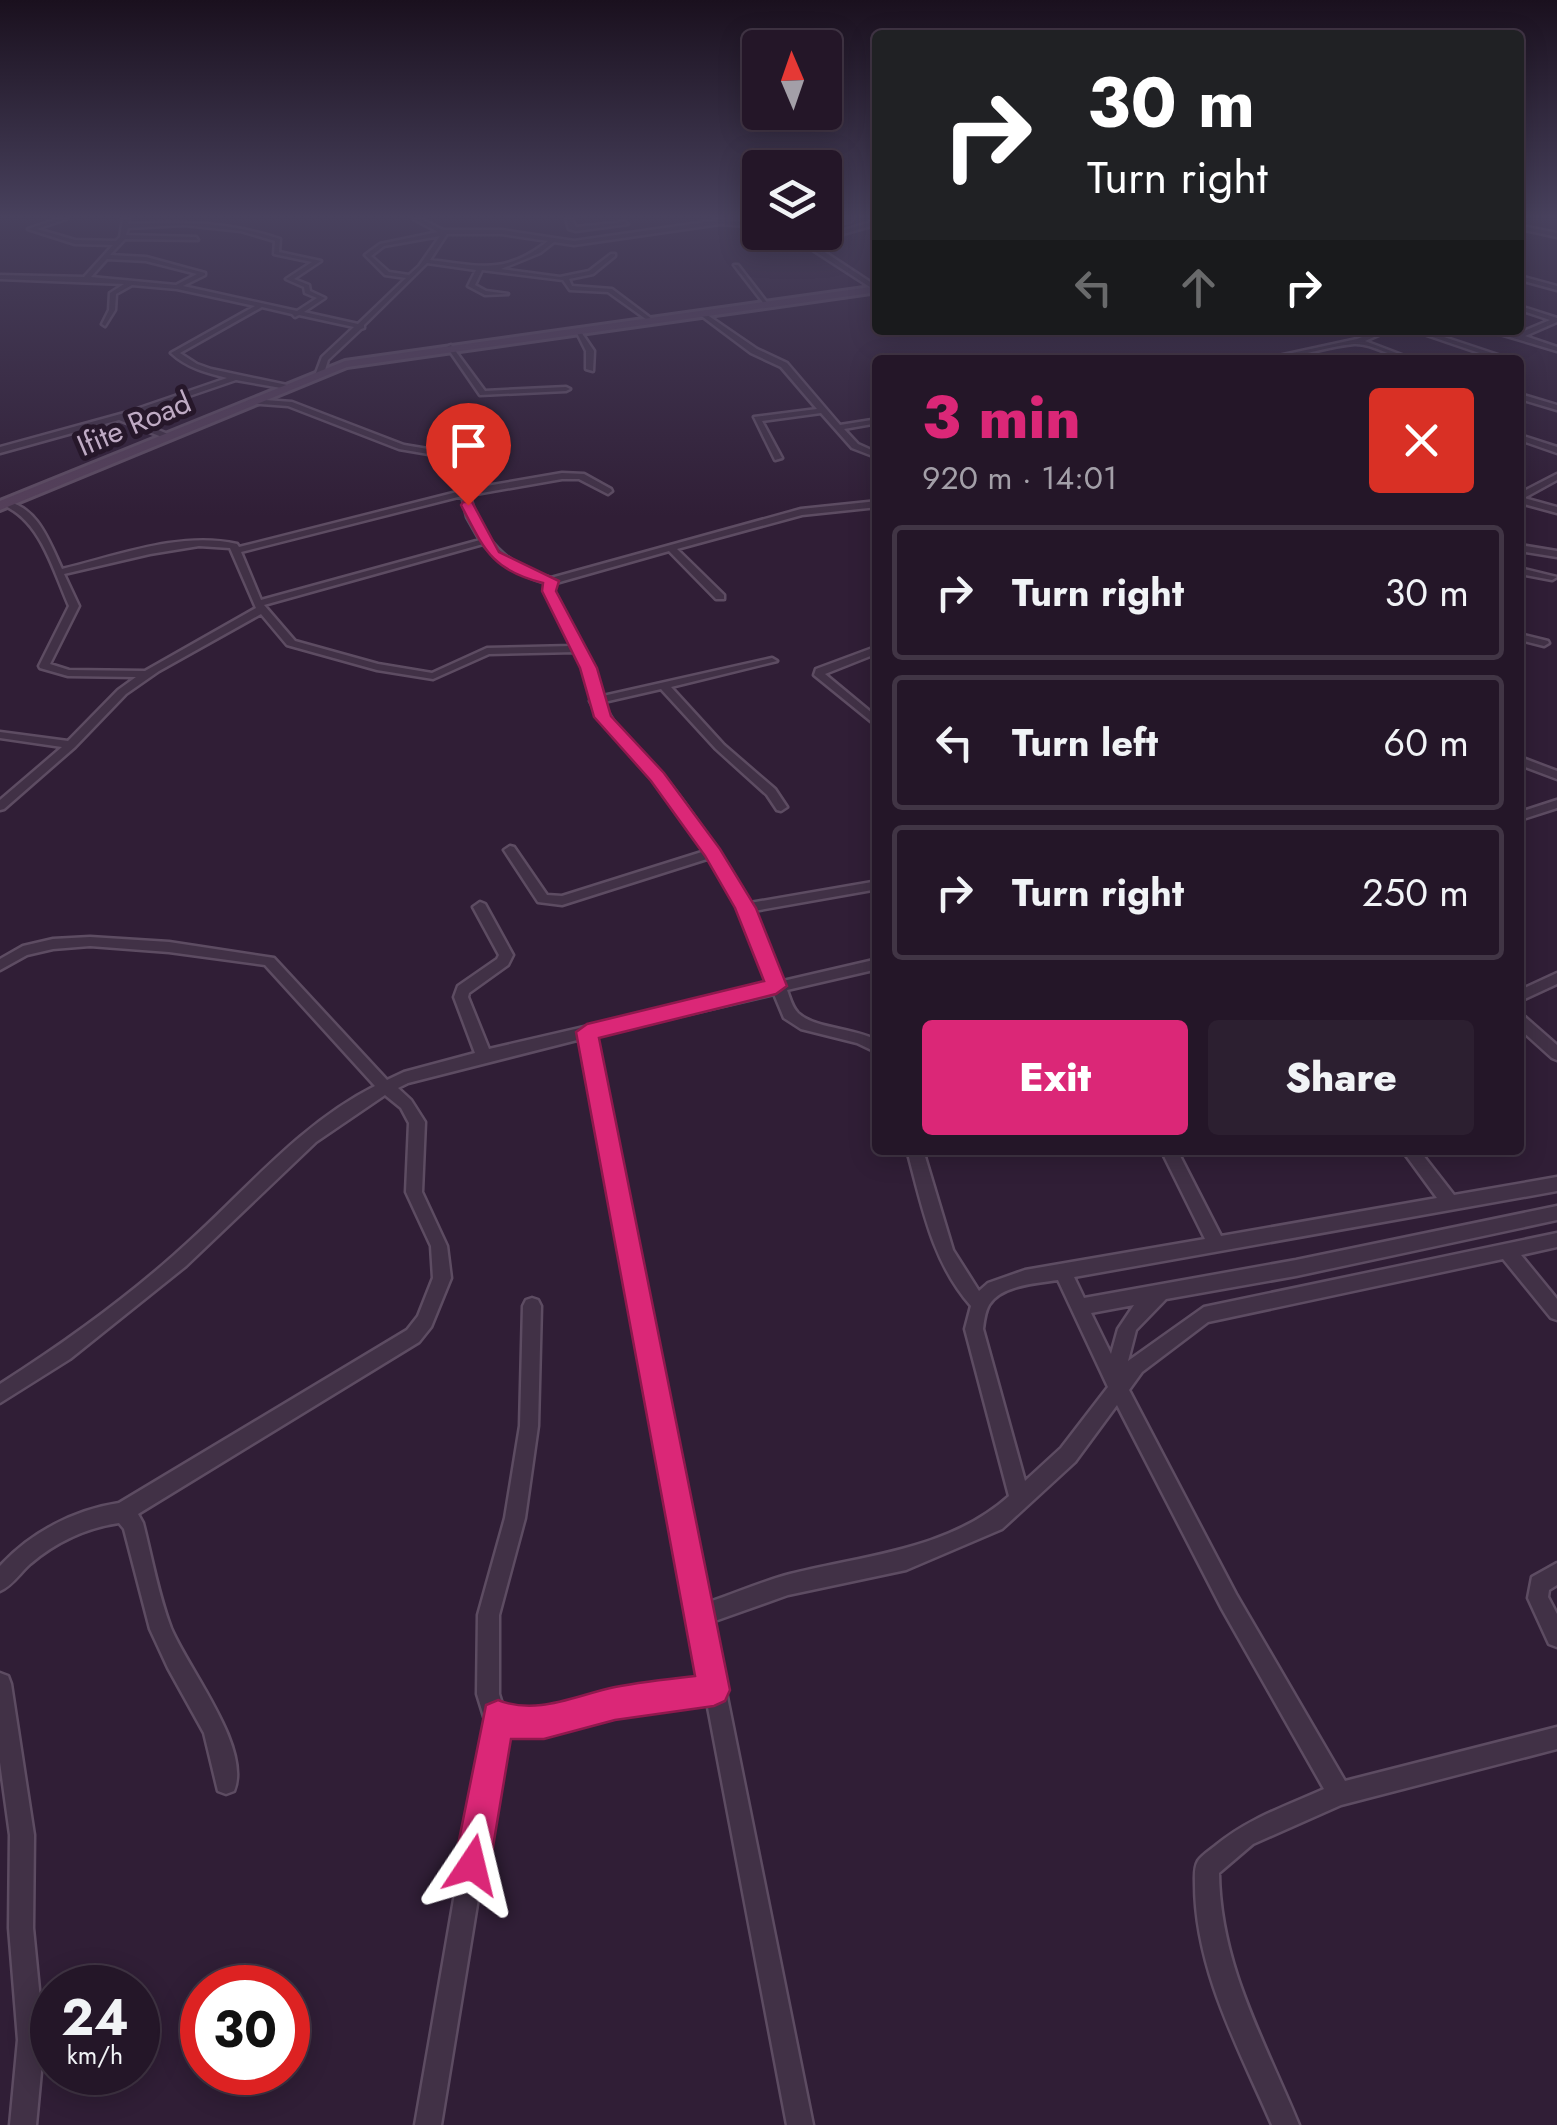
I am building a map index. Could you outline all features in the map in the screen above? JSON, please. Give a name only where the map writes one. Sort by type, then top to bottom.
[{"type":"street","points":[[104,324],[107,318]]},
{"type":"street","points":[[238,318],[175,353],[182,362],[284,387]]},
{"type":"street","points":[[313,318],[362,327]]},
{"type":"street","points":[[320,372],[319,366],[325,359],[371,318]]},
{"type":"street","name":"Ifite Road","points":[[3,504],[320,372],[364,360],[664,318]]},
{"type":"street","points":[[709,318],[754,352],[784,365],[855,446],[872,453]]},
{"type":"street","points":[[1524,333],[1556,320],[1550,318]]},
{"type":"street","points":[[577,330],[590,352],[590,368]]},
{"type":"street","points":[[1348,335],[1398,355]]},
{"type":"street","points":[[1298,355],[1374,335]]},
{"type":"street","points":[[1431,335],[1493,355]]},
{"type":"street","points":[[1514,335],[1557,350]]},
{"type":"street","points":[[452,347],[483,393],[566,389]]},
{"type":"street","points":[[0,450],[120,417],[240,376]]},
{"type":"street","points":[[1524,397],[1557,408]]},
{"type":"street","points":[[252,401],[288,404],[402,447],[450,453],[459,462],[468,505],[494,554],[551,581],[801,512],[872,505]]},
{"type":"street","points":[[778,458],[756,418],[825,410]]},
{"type":"street","points":[[120,417],[167,437]]},
{"type":"street","points":[[838,428],[872,422]]},
{"type":"street","points":[[1524,438],[1557,450]]},
{"type":"street","points":[[236,551],[466,492],[570,475],[593,480],[608,492]]},
{"type":"street","points":[[1524,496],[1557,477]]},
{"type":"street","points":[[1524,499],[1557,510]]},
{"type":"street","points":[[3,504],[37,526],[61,572],[74,614],[44,666],[68,673],[148,674]]},
{"type":"street","points":[[0,806],[71,745],[122,692],[260,606],[486,541]]},
{"type":"street","points":[[61,572],[201,542],[231,544],[260,606],[291,643],[347,660],[434,676],[487,650],[580,649]]},
{"type":"street","points":[[1524,549],[1557,554]]},
{"type":"street","points":[[673,550],[720,597]]},
{"type":"street","points":[[1524,571],[1552,577]]},
{"type":"street","points":[[551,581],[549,591],[580,649],[603,717],[658,777],[713,853],[746,908],[776,986],[796,1018],[806,1025],[861,1038],[872,1044]]},
{"type":"street","points":[[1524,638],[1544,642]]},
{"type":"street","points":[[872,651],[820,671],[819,676],[872,719]]},
{"type":"street","points":[[596,701],[772,661]]},
{"type":"street","points":[[664,686],[720,747],[771,792],[781,807]]},
{"type":"street","points":[[0,734],[71,745]]},
{"type":"street","points":[[1524,763],[1557,775]]},
{"type":"street","points":[[1524,815],[1557,804]]},
{"type":"street","points":[[510,850],[543,899],[562,901],[713,853]]},
{"type":"street","points":[[746,908],[872,885]]},
{"type":"street","points":[[480,907],[506,955],[504,962],[463,990],[461,997],[484,1056]]},
{"type":"street","points":[[0,1582],[27,1554],[72,1525],[122,1513],[238,1439],[297,1409],[382,1357],[425,1321],[442,1278],[439,1246],[414,1192],[417,1122],[406,1104],[384,1088],[270,961],[88,942],[57,942],[3,960]]},
{"type":"street","points":[[0,1394],[111,1318],[180,1261],[310,1137],[404,1078],[872,965]]},
{"type":"street","points":[[1524,994],[1557,978]]},
{"type":"street","points":[[1524,1024],[1557,1054]]},
{"type":"street","points":[[587,1032],[800,2125]]},
{"type":"street","points":[[917,1155],[949,1260],[959,1283],[978,1302]]},
{"type":"street","points":[[1172,1155],[1217,1245]]},
{"type":"street","points":[[1414,1155],[1451,1204]]},
{"type":"street","points":[[1020,1500],[974,1329],[978,1302],[992,1288],[1062,1272],[1557,1184]]},
{"type":"street","points":[[1079,1308],[1557,1213]]},
{"type":"street","points":[[699,1616],[788,1586],[906,1560],[995,1522],[1068,1455],[1136,1366],[1168,1338],[1204,1316],[1332,1285],[1557,1240]]},
{"type":"street","points":[[1507,1251],[1557,1312]]},
{"type":"street","points":[[1062,1272],[1118,1391],[1261,1665],[1340,1794]]},
{"type":"street","points":[[1118,1391],[1119,1348],[1127,1325],[1139,1310],[1164,1292]]},
{"type":"street","points":[[532,1306],[529,1426],[516,1518],[489,1615],[488,1694],[498,1716],[504,1722],[544,1722],[615,1704],[714,1690]]},
{"type":"street","points":[[122,1513],[133,1523],[165,1640],[219,1736],[226,1756],[226,1783]]},
{"type":"street","points":[[1557,1573],[1539,1584],[1538,1598],[1557,1636]]},
{"type":"street","points":[[0,1684],[22,1835],[21,1928],[30,2040],[23,2125]]},
{"type":"street","points":[[428,2125],[498,1716]]},
{"type":"street","points":[[1286,2125],[1236,2007],[1204,1904],[1208,1868],[1245,1836],[1340,1794],[1557,1738]]},
{"type":"route","points":[[468,505],[494,554],[532,576],[551,581],[549,591],[558,602],[588,668],[603,717],[658,777],[713,853],[746,908],[765,949],[776,986],[587,1032],[714,1690],[615,1704],[544,1722],[504,1722],[498,1716],[472,1865]]}]
